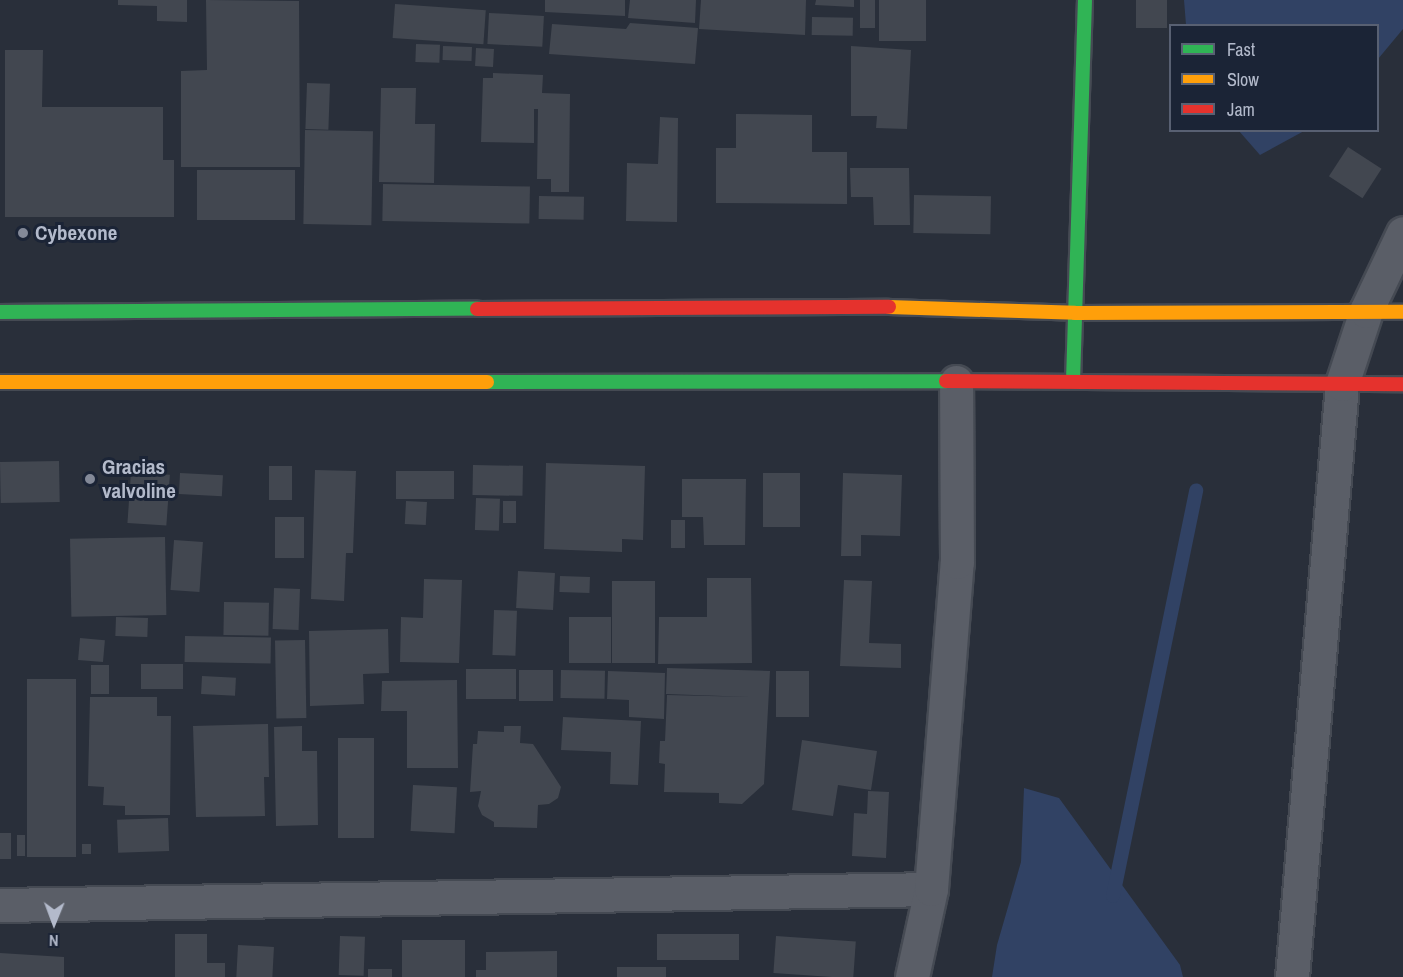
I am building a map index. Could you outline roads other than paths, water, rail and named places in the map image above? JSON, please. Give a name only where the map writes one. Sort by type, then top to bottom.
[{"type":"main road","points":[[1073,381],[1085,0]]},
{"type":"main road","points":[[0,312],[925,307],[1075,313],[1403,312]]},
{"type":"main road","points":[[0,382],[1073,381],[1403,384]]},
{"type":"street","points":[[1292,977],[1342,384],[1366,311],[1403,233]]},
{"type":"street","points":[[912,977],[931,889],[957,562],[957,382]]},
{"type":"street","points":[[0,905],[931,889]]},
{"type":"water","points":[[1184,0],[1403,0],[1403,29],[1379,58],[1379,24],[1186,24]]},
{"type":"water","points":[[1240,132],[1302,132],[1260,155]]},
{"type":"water","points":[[1024,788],[1059,798],[1180,965],[1183,977],[992,977],[997,945],[1021,862]]},
{"type":"waterway","points":[[1113,896],[1196,490]]},
{"type":"place","name":"Cybexone","points":[[23,233]]},
{"type":"place","name":"Gracias valvoline","points":[[90,479]]}]
